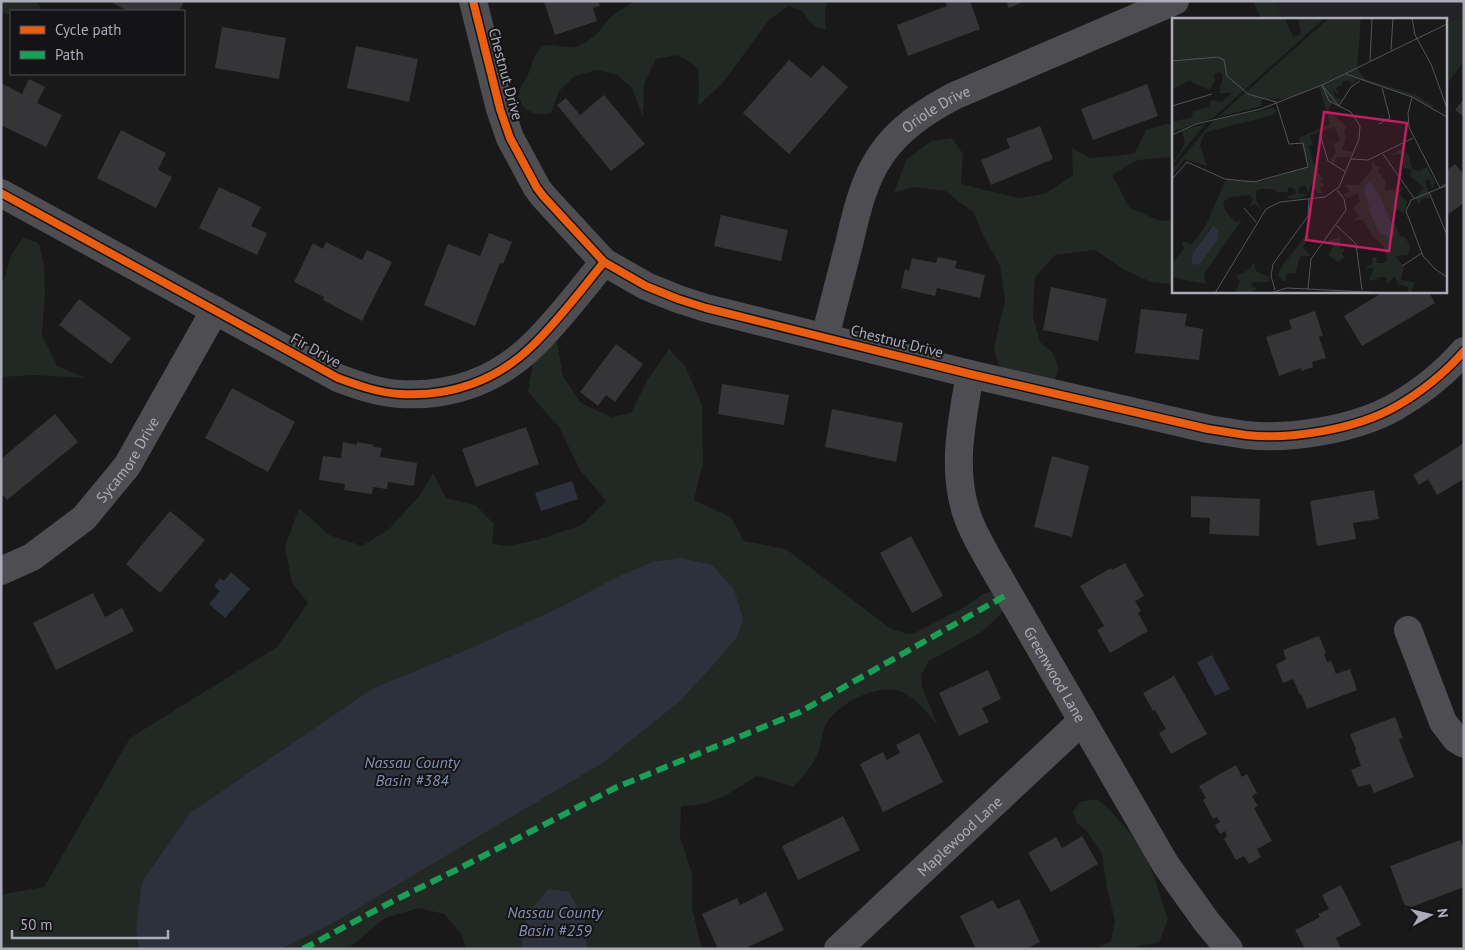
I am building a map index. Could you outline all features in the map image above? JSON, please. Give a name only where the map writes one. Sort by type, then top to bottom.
[{"type":"street","name":"Chestnut Drive","points":[[473,1],[500,109],[510,138],[537,188],[604,262],[646,286],[678,299],[706,308],[970,374],[1208,429],[1247,435],[1279,436],[1312,433],[1364,420],[1394,407],[1422,390],[1441,375],[1464,351]]},
{"type":"street","name":"Oriole Drive","points":[[825,337],[859,204],[870,175],[880,156],[894,138],[930,109],[954,96],[1175,1]]},
{"type":"street","name":"Fir Drive","points":[[1,193],[338,378],[358,385],[398,394],[420,394],[465,388],[512,363],[532,347],[604,262]]},
{"type":"street","name":"Sycamore Drive","points":[[1,571],[32,557],[84,518],[127,466],[215,310]]},
{"type":"street","name":"Greenwood Lane","points":[[970,374],[959,453],[959,477],[967,516],[989,560],[1166,865],[1206,921],[1229,949]]},
{"type":"street","points":[[1408,630],[1443,722],[1456,739],[1464,744]]},
{"type":"street","name":"Maplewood Lane","points":[[838,949],[1082,721]]},
{"type":"shaded area","points":[[1,1],[36,1],[41,10],[10,10],[10,15],[1,12]]},
{"type":"shaded area","points":[[634,1],[828,1],[825,11],[826,30],[812,24],[803,11],[788,6],[769,20],[722,84],[698,106],[698,70],[694,65],[678,55],[656,59],[644,84],[643,117],[632,88],[617,75],[597,70],[575,76],[559,91],[551,114],[533,113],[524,107],[519,98],[519,91],[528,75],[534,57],[541,48],[549,45],[573,47],[588,41],[597,34],[612,16]]},
{"type":"shaded area","points":[[1253,1],[1464,1],[1464,41],[1448,48],[1448,18],[1261,18]]},
{"type":"shaded area","points":[[1253,1],[1276,1],[1278,12],[1284,18],[1261,18]]},
{"type":"shaded area","points":[[1464,17],[1464,61],[1448,82],[1448,23]]},
{"type":"shaded area","points":[[1166,124],[1172,126],[1172,156],[1138,160],[1112,175],[1130,208],[1160,221],[1172,220],[1172,284],[1151,282],[1123,269],[1095,250],[1055,255],[1035,277],[1033,316],[1040,342],[1053,353],[1059,369],[1054,381],[1009,375],[998,364],[994,348],[1005,300],[1000,266],[983,235],[974,213],[945,191],[913,187],[894,193],[906,160],[931,141],[952,138],[963,154],[961,184],[1018,198],[1045,194],[1073,175],[1072,148],[1090,158],[1135,153],[1146,130]]},
{"type":"shaded area","points":[[23,238],[39,243],[44,265],[45,292],[42,335],[57,366],[86,378],[34,375],[1,377],[1,282],[5,277],[11,255]]},
{"type":"shaded area","points":[[557,341],[563,376],[581,403],[611,417],[631,413],[648,379],[669,349],[685,366],[702,405],[703,463],[694,500],[731,517],[744,541],[786,549],[891,629],[909,634],[917,632],[963,608],[985,593],[996,591],[1010,605],[983,631],[929,661],[921,675],[922,687],[938,726],[918,702],[908,695],[893,690],[871,692],[849,702],[831,716],[826,724],[814,761],[793,787],[756,776],[730,793],[712,801],[703,804],[681,806],[680,837],[692,874],[692,908],[701,945],[704,949],[466,949],[462,935],[444,914],[419,908],[385,918],[348,949],[1,949],[1,896],[44,887],[130,738],[277,647],[308,603],[292,583],[285,547],[299,508],[329,535],[362,546],[389,529],[420,495],[433,473],[446,498],[475,505],[494,524],[492,544],[508,546],[537,540],[582,525],[606,501],[580,470],[559,427],[528,392],[533,362]]},
{"type":"shaded area","points":[[1097,799],[1125,827],[1142,851],[1150,867],[1168,919],[1159,943],[1137,946],[1133,949],[1094,949],[1111,941],[1115,920],[1107,889],[1102,854],[1086,830],[1077,823],[1073,812],[1080,802]]},
{"type":"water","points":[[572,481],[578,499],[541,511],[535,493]]},
{"type":"water","name":"Nassau County Basin #384","points":[[680,558],[712,565],[734,589],[743,619],[737,637],[680,701],[604,762],[333,923],[281,949],[139,949],[136,929],[142,882],[190,813],[372,689],[476,646],[652,562]]},
{"type":"water","points":[[231,572],[250,589],[225,618],[209,604],[220,591],[214,586],[220,578],[224,581]]},
{"type":"water","points":[[1212,655],[1230,689],[1215,696],[1197,662]]},
{"type":"water","name":"Nassau County Basin #259","points":[[549,889],[569,892],[585,920],[587,949],[521,949],[526,915]]},
{"type":"building","points":[[110,1],[184,2],[180,10],[125,10]]},
{"type":"building","points":[[544,1],[598,1],[600,6],[593,8],[597,21],[555,35]]},
{"type":"building","points":[[945,1],[970,1],[980,29],[908,56],[897,25],[947,6]]},
{"type":"building","points":[[1006,1],[1026,1],[1009,8]]},
{"type":"building","points":[[222,27],[286,38],[279,79],[215,68]]},
{"type":"building","points":[[356,46],[418,59],[409,102],[347,88]]},
{"type":"building","points":[[789,60],[811,78],[823,65],[848,87],[789,154],[743,113]]},
{"type":"building","points":[[29,79],[45,87],[37,103],[62,115],[46,147],[1,125],[1,83],[22,94]]},
{"type":"building","points":[[1147,84],[1158,116],[1093,140],[1081,109]]},
{"type":"building","points":[[604,95],[645,144],[611,171],[557,105],[566,98],[580,115]]},
{"type":"building","points":[[1464,99],[1464,117],[1455,110]]},
{"type":"building","points":[[1040,126],[1053,159],[991,185],[981,160],[1010,148],[1006,139]]},
{"type":"building","points":[[121,130],[166,153],[158,170],[172,177],[156,208],[97,178]]},
{"type":"building","points":[[1455,164],[1464,175],[1464,203],[1448,215],[1448,169]]},
{"type":"building","points":[[219,187],[261,207],[251,226],[267,233],[257,255],[199,228]]},
{"type":"building","points":[[721,215],[788,230],[781,261],[714,246]]},
{"type":"building","points":[[489,233],[512,242],[503,264],[500,263],[475,326],[424,305],[448,244],[480,256]]},
{"type":"building","points":[[326,242],[362,260],[367,250],[392,262],[362,321],[323,300],[324,297],[294,282],[313,243],[323,249]]},
{"type":"building","points":[[938,257],[957,261],[955,268],[985,275],[980,298],[937,288],[935,296],[901,288],[905,269],[909,271],[912,258],[936,263]]},
{"type":"building","points":[[1051,287],[1107,299],[1098,341],[1043,330]]},
{"type":"building","points":[[1383,292],[1429,292],[1435,303],[1362,346],[1344,316]]},
{"type":"building","points":[[79,299],[131,338],[111,364],[59,325]]},
{"type":"building","points":[[1141,309],[1187,314],[1185,326],[1203,329],[1199,360],[1135,353]]},
{"type":"building","points":[[1315,311],[1323,336],[1319,337],[1326,358],[1312,362],[1313,367],[1302,371],[1301,368],[1279,376],[1266,337],[1292,329],[1289,320]]},
{"type":"building","points":[[616,344],[643,364],[615,402],[606,395],[598,406],[580,392]]},
{"type":"building","points":[[722,384],[789,395],[784,425],[718,414]]},
{"type":"building","points":[[232,388],[295,422],[268,472],[205,438]]},
{"type":"building","points":[[832,409],[903,423],[896,462],[825,447]]},
{"type":"building","points":[[55,414],[78,442],[7,500],[1,493],[1,459]]},
{"type":"building","points":[[526,427],[539,464],[476,487],[462,449]]},
{"type":"building","points":[[343,442],[357,445],[357,442],[374,445],[373,447],[382,448],[380,457],[417,463],[414,486],[388,482],[387,489],[373,487],[372,494],[344,490],[345,484],[319,480],[323,456],[341,458]]},
{"type":"building","points":[[1464,443],[1464,479],[1437,495],[1428,479],[1419,485],[1413,475]]},
{"type":"building","points":[[1052,456],[1089,466],[1072,537],[1034,527]]},
{"type":"building","points":[[1374,490],[1379,519],[1353,523],[1356,539],[1317,546],[1310,501]]},
{"type":"building","points":[[1191,496],[1260,499],[1259,536],[1209,534],[1210,518],[1191,517]]},
{"type":"building","points":[[170,511],[205,540],[160,593],[126,564]]},
{"type":"building","points":[[911,536],[943,596],[912,613],[880,553]]},
{"type":"building","points":[[1125,563],[1144,596],[1135,601],[1141,611],[1138,613],[1148,631],[1110,653],[1097,630],[1104,626],[1080,586],[1111,568],[1112,570]]},
{"type":"building","points":[[93,593],[105,617],[122,608],[134,631],[56,670],[33,623]]},
{"type":"building","points":[[1319,636],[1326,653],[1324,654],[1327,662],[1331,661],[1336,674],[1350,669],[1357,690],[1307,709],[1293,679],[1283,683],[1276,665],[1286,659],[1283,650]]},
{"type":"building","points":[[988,670],[1001,699],[982,708],[989,722],[959,736],[939,693]]},
{"type":"building","points":[[1174,676],[1207,734],[1171,754],[1159,733],[1166,729],[1143,693]]},
{"type":"building","points":[[1395,717],[1403,738],[1399,740],[1414,777],[1374,793],[1370,784],[1358,787],[1351,770],[1361,766],[1350,734]]},
{"type":"building","points":[[919,733],[943,782],[883,812],[860,764],[883,752],[887,760],[900,753],[896,745]]},
{"type":"building","points":[[1236,765],[1242,777],[1247,774],[1257,793],[1252,796],[1258,806],[1254,808],[1272,841],[1257,849],[1261,857],[1249,864],[1244,856],[1236,860],[1224,839],[1227,836],[1225,831],[1220,834],[1215,825],[1220,822],[1217,817],[1213,819],[1203,800],[1206,798],[1199,786]]},
{"type":"building","points":[[843,816],[860,850],[798,880],[782,846]]},
{"type":"building","points":[[1082,836],[1098,864],[1051,892],[1028,853],[1056,837],[1062,848]]},
{"type":"building","points":[[1460,840],[1464,850],[1464,887],[1406,909],[1390,866]]},
{"type":"building","points":[[1341,885],[1361,925],[1336,938],[1341,949],[1305,949],[1295,930],[1320,917],[1318,914],[1329,909],[1322,895]]},
{"type":"building","points":[[766,892],[784,930],[744,949],[718,949],[702,914],[737,898],[740,905]]},
{"type":"building","points":[[1019,899],[1040,942],[1026,949],[976,949],[960,916],[993,900],[998,909]]},
{"type":"marked path","points":[[303,949],[617,787],[800,712],[1008,594]]},
{"type":"cycle path","points":[[473,1],[500,109],[510,138],[537,188],[604,262],[646,286],[678,299],[706,308],[970,374],[1208,429],[1246,435],[1283,436],[1323,431],[1343,427],[1379,415],[1423,389],[1464,351]]},
{"type":"cycle path","points":[[1,193],[338,378],[368,388],[400,394],[437,393],[454,389],[471,384],[503,369],[542,336],[604,262]]}]
